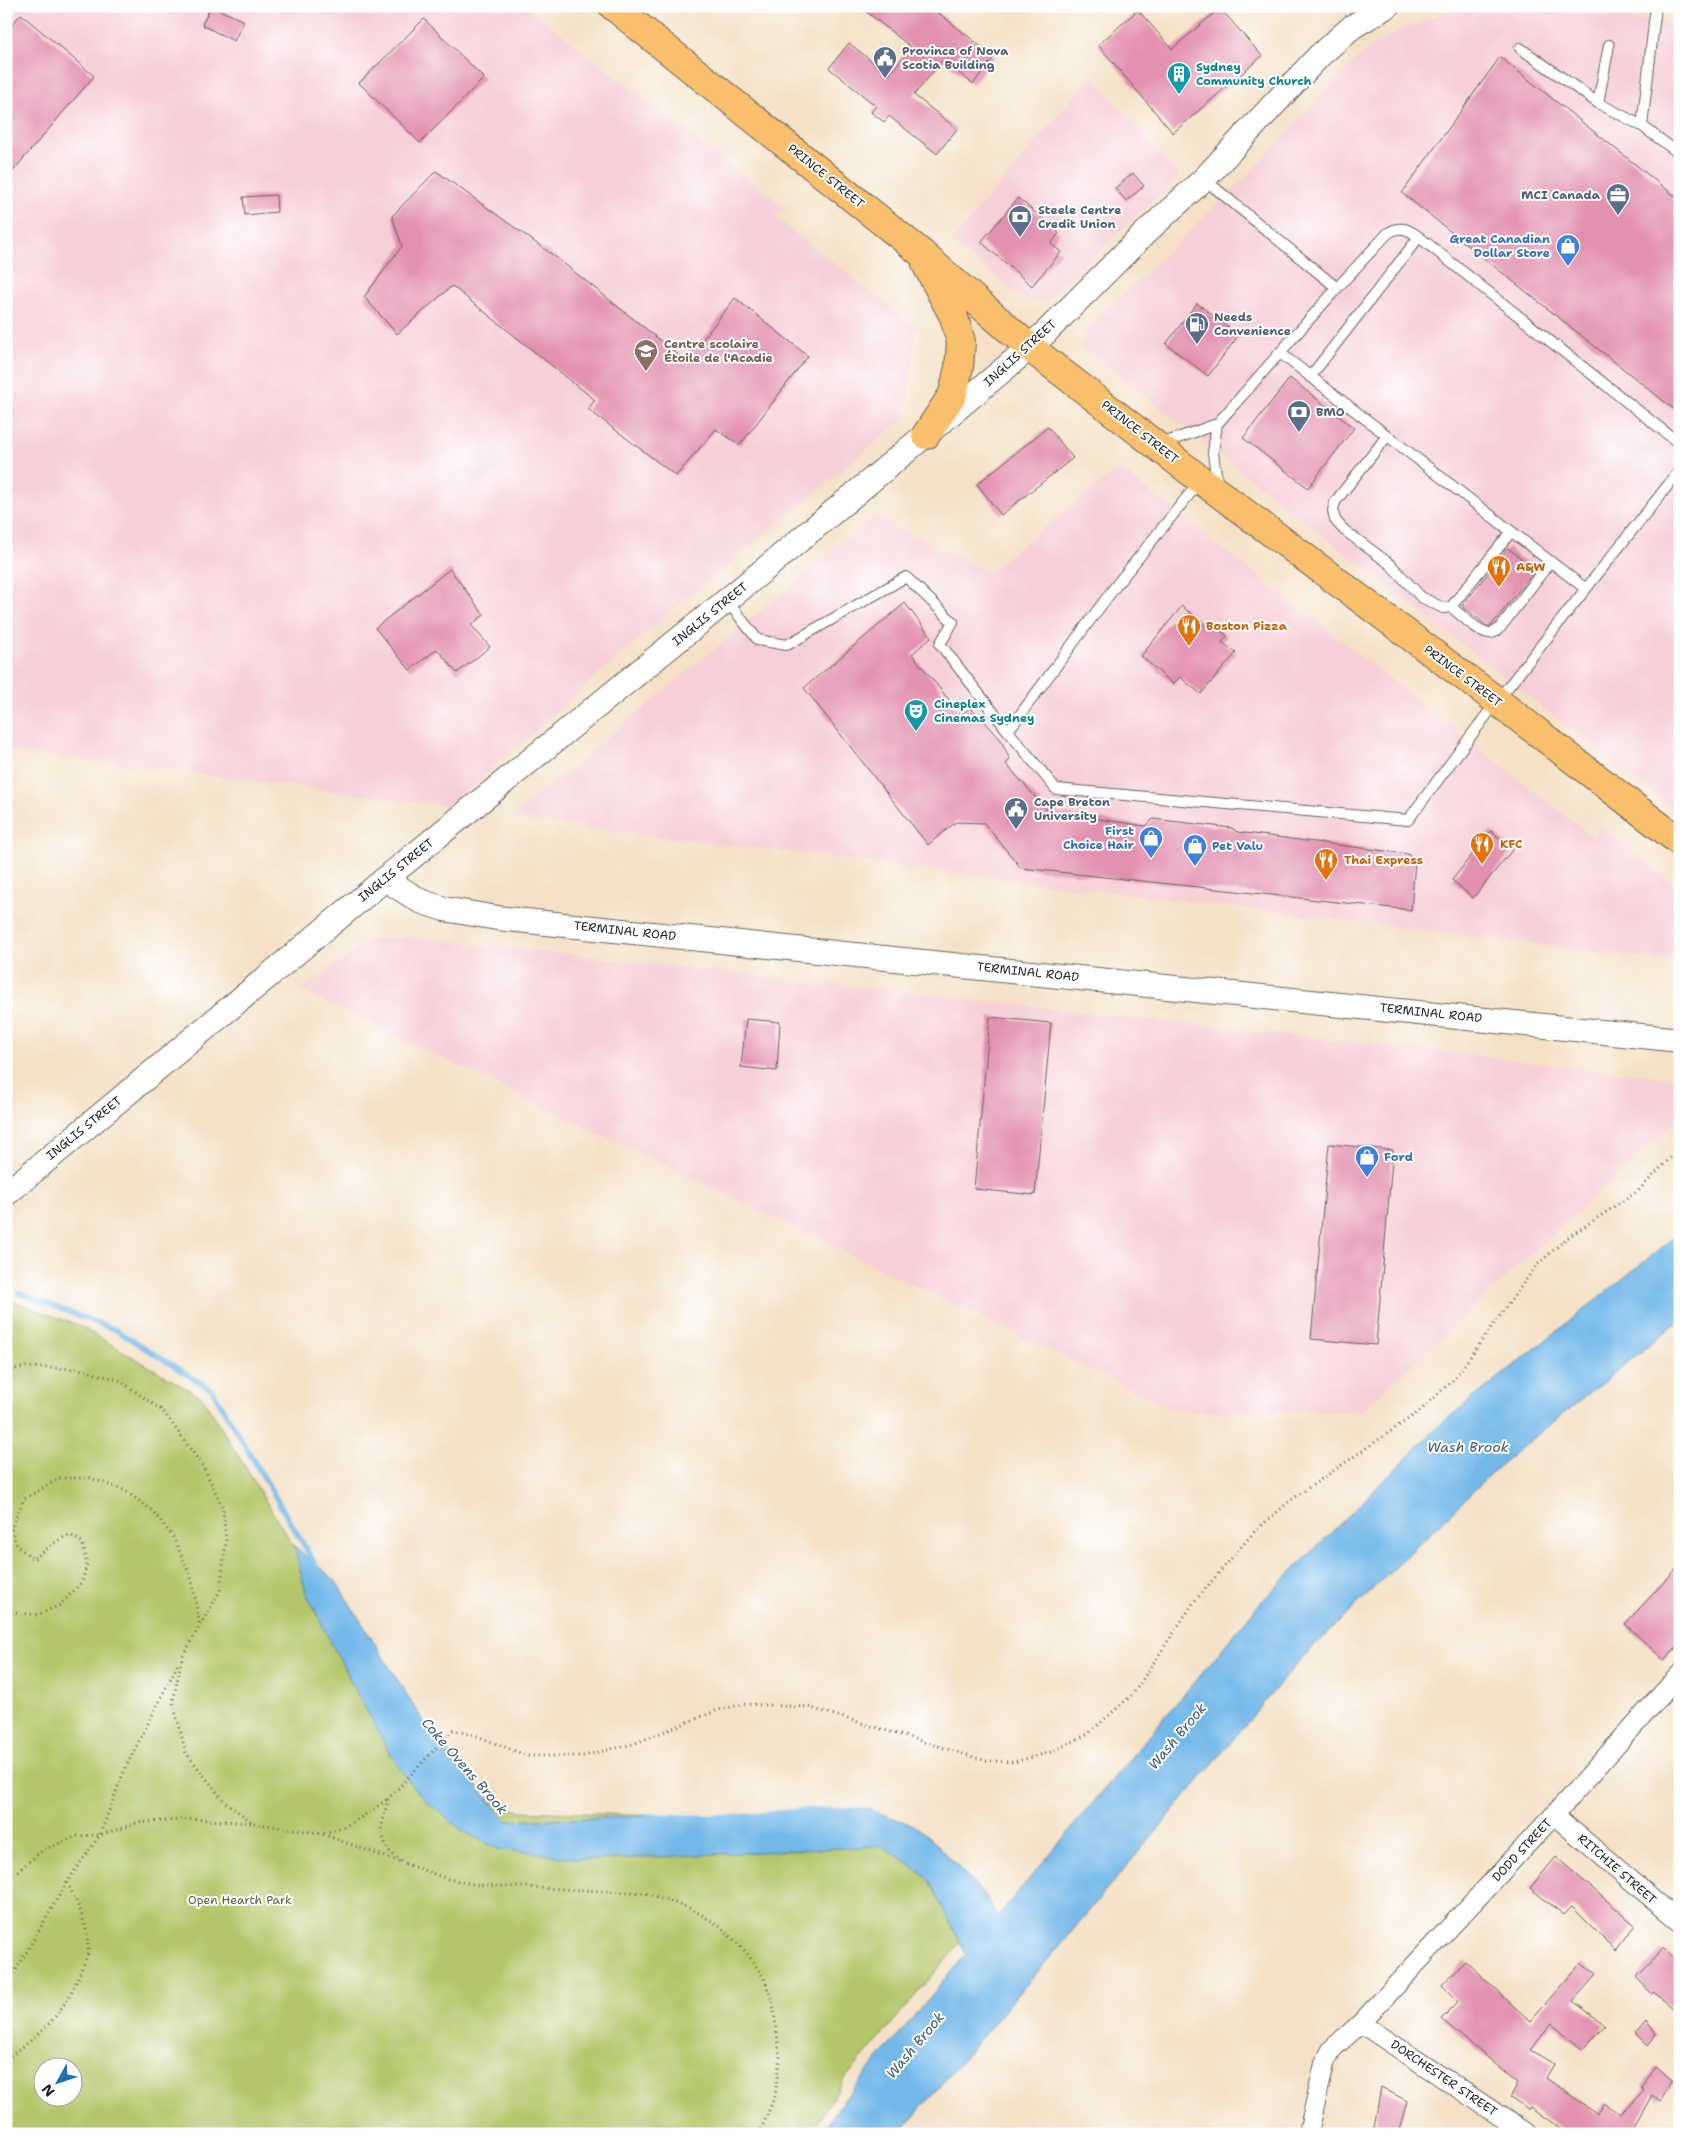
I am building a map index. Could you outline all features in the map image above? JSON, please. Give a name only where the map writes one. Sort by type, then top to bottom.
[{"type":"main road","name":"PRINCE STREET","points":[[613,6],[920,252],[1029,347],[1680,842]]},
{"type":"main road","points":[[920,252],[954,317],[961,342],[959,366],[953,394],[926,434]]},
{"type":"street","name":"INGLIS STREET","points":[[6,1194],[384,879],[727,601],[1029,347],[1144,234],[1204,179],[1320,55],[1352,26],[1387,6]]},
{"type":"street","name":"TERMINAL ROAD","points":[[384,879],[420,901],[444,909],[497,918],[1680,1040]]},
{"type":"street","name":"DODD STREET","points":[[1308,2134],[1325,2062],[1332,2049],[1361,2022],[1554,1815],[1680,1674]]},
{"type":"street","name":"RITCHIE STREET","points":[[1554,1815],[1680,1922]]},
{"type":"street","name":"DORCHESTER STREET","points":[[1361,2022],[1527,2134]]},
{"type":"lane","points":[[1642,126],[1656,6]]},
{"type":"lane","points":[[1598,103],[1609,45]]},
{"type":"lane","points":[[1520,48],[1598,103],[1642,126],[1680,154]]},
{"type":"lane","points":[[1204,179],[1336,288]]},
{"type":"lane","points":[[1156,445],[1186,437],[1217,424],[1336,288],[1394,230],[1406,228],[1680,444]]},
{"type":"lane","points":[[1310,377],[1419,237]]},
{"type":"lane","points":[[1280,353],[1586,589]]},
{"type":"lane","points":[[1008,731],[1114,588],[1210,486],[1217,424]]},
{"type":"lane","points":[[1387,436],[1335,502],[1333,511],[1335,520],[1352,537],[1390,564],[1421,597],[1443,608],[1451,607],[1511,532]]},
{"type":"lane","points":[[727,601],[758,640],[787,645],[906,577],[953,622],[940,644],[1056,789],[1408,820],[1497,701],[1680,470]]},
{"type":"lane","points":[[1451,607],[1488,634],[1495,632],[1550,562]]},
{"type":"path","points":[[319,1833],[336,1831],[365,1816],[388,1799],[453,1730],[478,1736],[528,1756],[583,1756],[633,1744],[718,1710],[744,1704],[808,1707],[987,1761],[1014,1762],[1051,1752],[1088,1734],[1133,1694],[1194,1602],[1253,1533],[1291,1500],[1420,1411],[1454,1379],[1536,1266],[1567,1238],[1638,1191],[1680,1148]]},
{"type":"path","points":[[6,1371],[26,1367],[79,1370],[119,1380],[163,1411],[203,1466],[223,1508],[226,1542],[220,1591],[182,1658],[123,1773],[100,1835],[67,1882],[6,1987]]},
{"type":"path","points":[[6,1611],[37,1615],[60,1606],[82,1582],[87,1564],[82,1542],[70,1535],[61,1538],[49,1549],[33,1559],[17,1546],[11,1528],[24,1499],[60,1478],[90,1478],[124,1490],[153,1511],[173,1536],[191,1577],[200,1627]]},
{"type":"path","points":[[182,1658],[173,1702],[186,1753],[224,1801],[253,1823]]},
{"type":"path","points":[[388,1799],[380,1830],[387,1849],[403,1863]]},
{"type":"path","points":[[6,1881],[43,1850],[77,1836],[100,1835],[137,1823],[193,1819],[253,1823],[319,1833],[448,1879],[478,1885],[646,1893],[692,1909],[720,1926],[748,1953],[764,1978],[773,2004],[780,2056],[775,2096],[759,2134]]},
{"type":"path","points":[[6,2059],[28,2044],[52,2022],[73,1991],[88,1953],[82,1914],[67,1882]]},
{"type":"shaded area","points":[[6,6],[525,6],[784,207],[776,218],[916,327],[906,417],[641,637],[450,806],[6,750]]},
{"type":"shaded area","points":[[1483,7],[1527,8],[1680,24],[1680,815],[1082,347],[1082,334],[1253,170],[1339,75],[1368,49],[1404,28],[1442,14]]},
{"type":"shaded area","points":[[1092,75],[1179,176],[1045,302],[1025,300],[951,242]]},
{"type":"shaded area","points":[[1119,468],[1593,837],[1601,827],[1680,889],[1680,962],[511,818],[875,516],[988,572]]},
{"type":"shaded area","points":[[411,937],[1680,1079],[1680,1117],[1361,1411],[1178,1412],[300,990],[371,939]]},
{"type":"green space","name":"Open Hearth Park","points":[[6,1299],[78,1325],[203,1398],[417,1749],[445,1780],[519,1811],[785,1820],[864,1820],[929,1868],[965,1937],[844,2080],[810,2134],[6,2134]]},
{"type":"water","name":"Wash Brook","points":[[1680,1233],[1680,1320],[1499,1466],[1299,1661],[899,2134],[823,2134],[839,2106],[966,1954],[929,1880],[910,1864],[881,1846],[598,1860],[500,1850],[463,1831],[427,1802],[413,1787],[391,1755],[353,1686],[306,1593],[294,1546],[335,1580],[432,1735],[507,1821],[654,1816],[728,1818],[802,1811],[870,1810],[916,1826],[940,1847],[989,1901],[997,1917],[1263,1600],[1442,1423]]},
{"type":"building","points":[[211,6],[244,21],[234,41],[202,25]]},
{"type":"building","name":"Province of Nova Scotia Building","points":[[859,6],[930,6],[994,57],[973,84],[943,60],[914,95],[957,129],[937,154],[889,116],[884,122],[871,112],[876,106],[829,68],[849,43],[889,75],[911,47]]},
{"type":"building","name":"Sydney Community Church","points":[[1220,8],[1262,56],[1173,133],[1098,45],[1138,10],[1172,49]]},
{"type":"building","points":[[21,14],[94,76],[6,179],[6,97],[11,91],[6,86],[6,31]]},
{"type":"building","points":[[424,19],[484,78],[420,143],[359,83]]},
{"type":"building","points":[[1500,57],[1680,200],[1680,414],[1402,193]]},
{"type":"building","name":"Centre scolaire Étoile de l'Acadie","points":[[436,171],[557,258],[686,361],[735,298],[808,356],[740,445],[716,429],[676,476],[588,409],[595,400],[452,286],[397,334],[364,297],[402,246],[392,216]]},
{"type":"building","points":[[1133,173],[1144,186],[1126,201],[1115,188]]},
{"type":"building","points":[[276,195],[277,212],[245,215],[243,197]]},
{"type":"building","name":"Steele Centre Credit Union","points":[[1018,198],[1059,233],[1051,244],[1061,252],[1032,286],[981,242]]},
{"type":"building","points":[[1197,303],[1239,335],[1208,376],[1166,344]]},
{"type":"building","name":"BMO","points":[[1290,378],[1354,428],[1308,488],[1243,438]]},
{"type":"building","points":[[1048,427],[1073,458],[1001,515],[977,484]]},
{"type":"building","name":"A&W","points":[[1508,548],[1535,570],[1491,626],[1487,626],[1462,606]]},
{"type":"building","points":[[450,569],[484,615],[471,625],[490,647],[457,673],[437,649],[410,670],[375,628]]},
{"type":"building","points":[[905,603],[931,637],[912,654],[961,715],[970,708],[1001,740],[1010,760],[1006,764],[1049,812],[1146,826],[1153,819],[1232,828],[1237,832],[1408,854],[1415,862],[1411,910],[1021,868],[984,823],[956,822],[928,845],[804,688]]},
{"type":"building","name":"Boston Pizza","points":[[1182,606],[1205,626],[1209,621],[1227,636],[1222,642],[1236,653],[1201,694],[1180,677],[1173,684],[1141,656]]},
{"type":"building","name":"KFC","points":[[1491,831],[1513,849],[1473,898],[1452,880]]},
{"type":"building","points":[[990,1017],[1051,1023],[1035,1195],[974,1189]]},
{"type":"building","points":[[746,1019],[780,1022],[777,1071],[741,1067]]},
{"type":"building","points":[[1329,1144],[1393,1150],[1376,1345],[1311,1339]]},
{"type":"building","points":[[1680,1565],[1680,1643],[1664,1660],[1625,1624]]},
{"type":"building","points":[[1556,1857],[1635,1925],[1615,1950],[1572,1907],[1564,1915],[1530,1888]]},
{"type":"building","points":[[1663,1949],[1680,1965],[1680,2014],[1654,1992],[1652,1994],[1636,1977]]},
{"type":"building","points":[[1465,1961],[1530,2021],[1581,1963],[1596,1975],[1573,2001],[1605,2025],[1583,2050],[1552,2024],[1530,2050],[1554,2064],[1546,2078],[1596,2113],[1604,2103],[1621,2114],[1645,2089],[1642,2086],[1656,2067],[1673,2082],[1659,2101],[1652,2095],[1630,2134],[1568,2134],[1530,2107],[1528,2110],[1510,2098],[1518,2083],[1441,2019],[1458,2002],[1442,1985]]},
{"type":"building","points":[[1646,2022],[1657,2035],[1648,2046],[1636,2034]]},
{"type":"building","points":[[1381,2087],[1407,2101],[1398,2134],[1373,2134]]},
{"type":"waterway","name":"Coke Ovens Brook","points":[[19,1293],[116,1330],[212,1390],[318,1569]]},
{"type":"waterway","name":"Coke Ovens Brook","points":[[648,1816],[728,1818],[802,1811],[870,1810],[873,1813]]},
{"type":"place","name":"Province of Nova Scotia Building","points":[[885,79]]},
{"type":"place","name":"Sydney Community Church","points":[[1179,95]]},
{"type":"place","name":"MCI Canada","points":[[1618,216]]},
{"type":"place","name":"Steele Centre Credit Union","points":[[1020,238]]},
{"type":"place","name":"Great Canadian Dollar Store","points":[[1568,267]]},
{"type":"place","name":"Needs Convenience","points":[[1197,345]]},
{"type":"place","name":"Centre scolaire Étoile de l'Acadie","points":[[646,372]]},
{"type":"place","name":"BMO","points":[[1299,433]]},
{"type":"place","name":"A&W","points":[[1499,588]]},
{"type":"place","name":"Boston Pizza","points":[[1189,647]]},
{"type":"place","name":"Cineplex Cinemas Sydney","points":[[916,732]]},
{"type":"place","name":"Cape Breton University","points":[[1016,830]]},
{"type":"place","name":"First Choice Hair","points":[[1151,859]]},
{"type":"place","name":"KFC","points":[[1482,865]]},
{"type":"place","name":"Pet Valu","points":[[1195,867]]},
{"type":"place","name":"Thai Express","points":[[1326,881]]},
{"type":"place","name":"Ford","points":[[1367,1178]]}]
